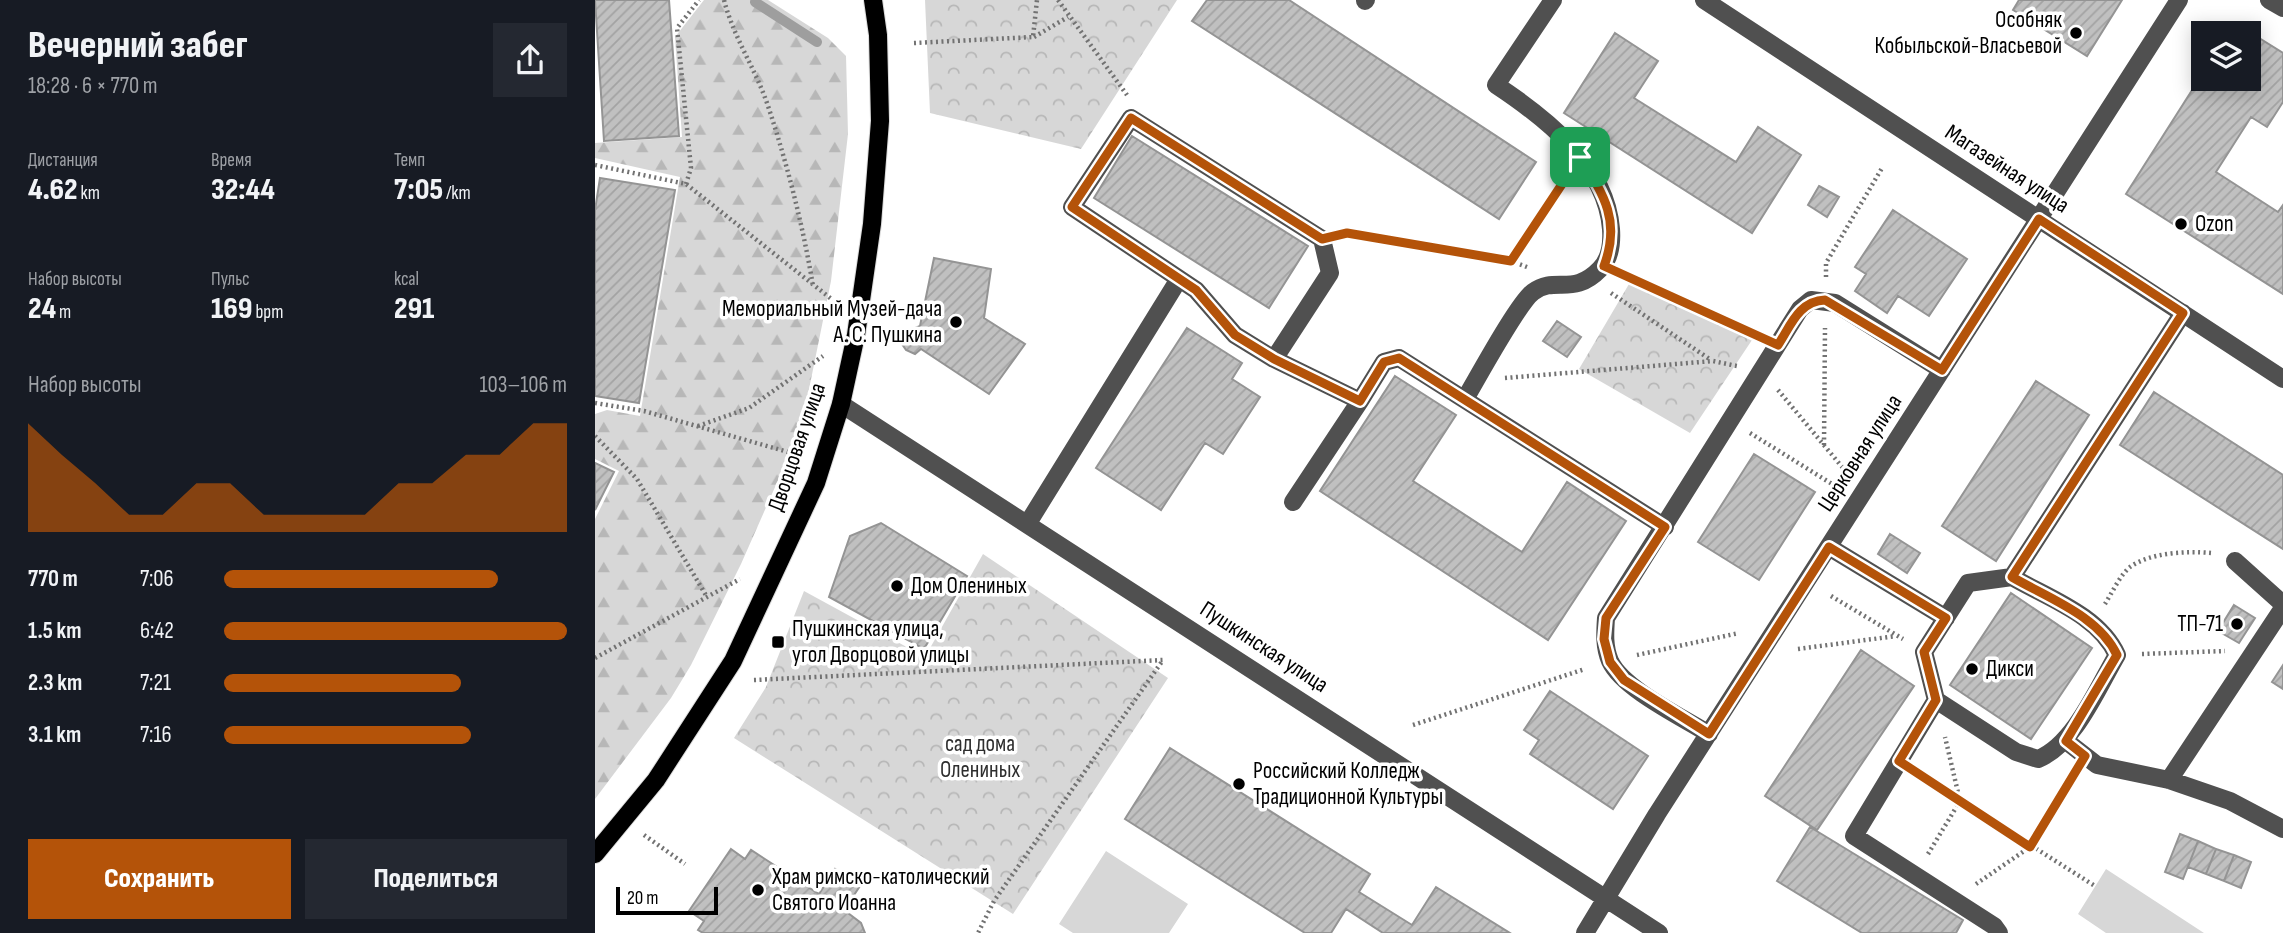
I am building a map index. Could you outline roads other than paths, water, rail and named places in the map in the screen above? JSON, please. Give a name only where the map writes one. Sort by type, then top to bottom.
[{"type":"main road","name":"Дворцовая улица","points":[[595,855],[687,736],[733,662],[816,483],[841,404],[856,335],[873,211],[880,121],[878,35],[873,0]]},
{"type":"street","points":[[1465,400],[1533,292],[1553,285],[1578,286],[1604,266],[1612,243],[1610,216],[1602,192],[1580,157],[1535,111],[1496,85],[1553,0]]},
{"type":"street","name":"Магазейная улица","points":[[1704,0],[2283,379]]},
{"type":"street","name":"Церковная улица","points":[[1585,933],[1709,734],[2179,0]]},
{"type":"street","points":[[2269,0],[2283,8]]},
{"type":"street","points":[[1274,359],[1330,273],[1322,239],[1131,118],[1072,207],[1196,290],[1235,335],[1274,359],[1360,401]]},
{"type":"street","points":[[1028,523],[1179,279]]},
{"type":"street","points":[[1709,734],[1624,680],[1610,662],[1604,639],[1606,618],[1800,309],[1811,300],[1825,300],[1942,370]]},
{"type":"street","points":[[2012,577],[2183,313]]},
{"type":"street","points":[[1293,502],[1384,362],[1391,358],[1405,362],[1665,527]]},
{"type":"street","name":"Пушкинская улица","points":[[841,404],[1659,933]]},
{"type":"street","points":[[1829,547],[1946,618]]},
{"type":"street","points":[[2169,780],[2283,606],[2235,561]]},
{"type":"street","points":[[2012,577],[2092,623],[2109,637],[2117,655],[2066,741],[2053,754],[2038,760],[2016,752],[1936,700],[1924,652],[1968,583],[2012,577]]},
{"type":"street","points":[[1936,700],[1854,836],[1994,926],[1999,933]]},
{"type":"street","points":[[2066,741],[2097,765],[2169,780],[2230,801],[2283,830]]},
{"type":"waterway","points":[[755,2],[817,42]]},
{"type":"place","name":"Особняк Кобыльской-Власьевой","points":[[2076,33]]},
{"type":"place","name":"Ozon","points":[[2181,224]]},
{"type":"place","name":"Мемориальный Музей-дача А. С. Пушкина","points":[[956,322]]},
{"type":"place","name":"Дом Олениных","points":[[897,586]]},
{"type":"place","name":"ТП-71","points":[[2237,624]]},
{"type":"place","name":"Пушкинская улица, угол Дворцовой улицы","points":[[778,642]]},
{"type":"place","name":"Дикси","points":[[1972,669]]},
{"type":"place","name":"Российский Колледж Традиционной Культуры","points":[[1239,784]]},
{"type":"place","name":"Храм римско-католический Святого Иоанна","points":[[758,890]]},
{"type":"park label","name":"сад дома Олениных","points":[[980,757]]}]
